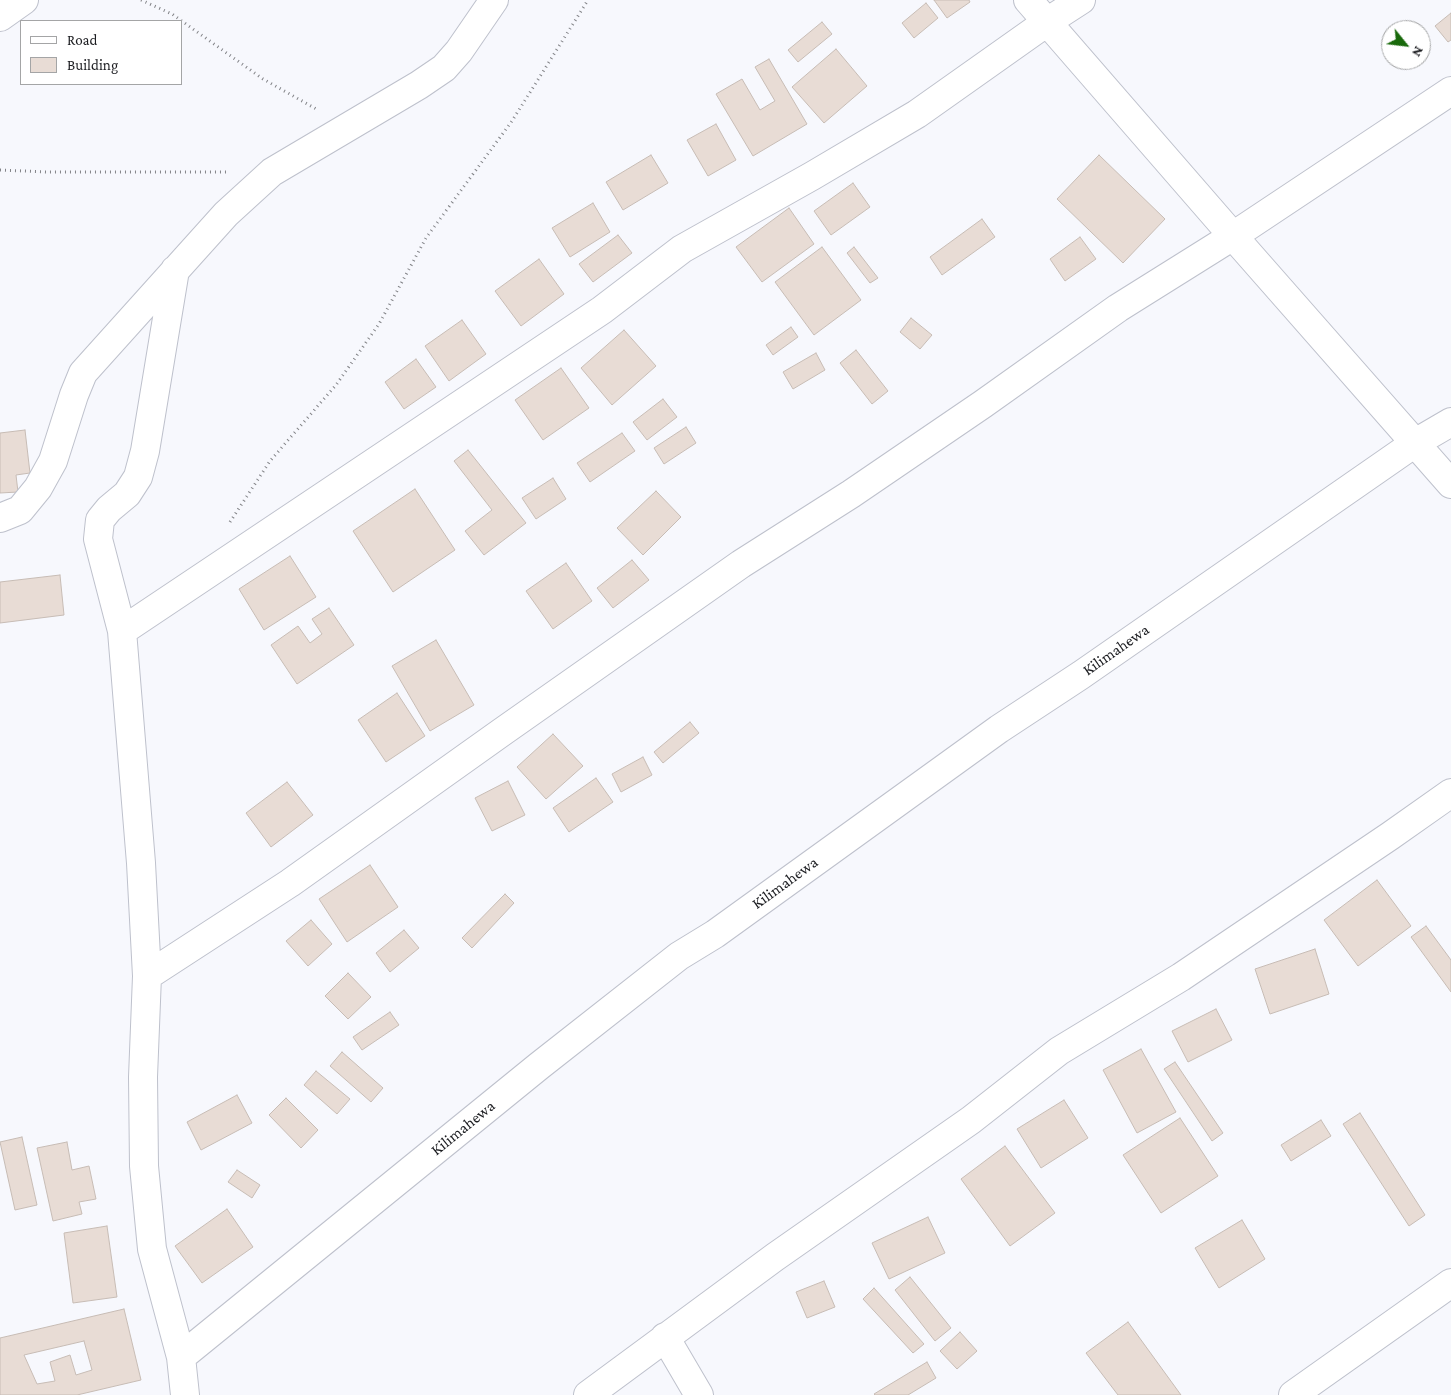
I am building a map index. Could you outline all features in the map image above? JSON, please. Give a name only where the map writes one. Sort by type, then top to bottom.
[{"type":"street","points":[[0,17],[24,0]]},
{"type":"street","points":[[0,518],[20,510],[38,488],[54,461],[74,395],[84,373],[226,214],[272,172],[444,68],[459,52],[494,0]]},
{"type":"street","points":[[1028,0],[1232,236],[1451,484]]},
{"type":"street","points":[[122,631],[602,310],[682,249],[917,114],[1081,0]]},
{"type":"street","points":[[147,976],[290,883],[741,564],[851,494],[1118,308],[1232,236],[1451,91]]},
{"type":"street","points":[[175,270],[145,451],[138,477],[127,494],[109,509],[100,520],[98,539],[122,631],[141,863],[147,976],[143,1077],[144,1166],[152,1249],[181,1357],[185,1395]]},
{"type":"street","name":"Kilimahewa","points":[[181,1357],[539,1066],[679,956],[715,934],[814,861],[999,730],[1415,443],[1451,422]]},
{"type":"street","points":[[588,1395],[775,1257],[971,1120],[1059,1051],[1182,977],[1451,793]]},
{"type":"street","points":[[1292,1395],[1451,1283]]},
{"type":"street","points":[[666,1337],[699,1395]]},
{"type":"path","points":[[141,0],[172,14],[181,20]]},
{"type":"path","points":[[226,528],[270,461],[336,385],[379,324],[426,238],[512,121],[588,0]]},
{"type":"path","points":[[182,21],[263,78],[348,127]]},
{"type":"path","points":[[0,170],[47,172],[272,172]]},
{"type":"building","points":[[934,0],[969,0],[970,2],[947,18]]},
{"type":"building","points":[[926,3],[938,18],[914,38],[902,23]]},
{"type":"building","points":[[1451,13],[1451,40],[1448,42],[1435,26]]},
{"type":"building","points":[[822,22],[832,34],[798,62],[788,50]]},
{"type":"building","points":[[836,49],[867,86],[824,123],[792,87]]},
{"type":"building","points":[[769,59],[807,124],[753,156],[716,94],[742,79],[760,110],[775,101],[755,67]]},
{"type":"building","points":[[716,124],[736,160],[708,176],[687,140]]},
{"type":"building","points":[[651,155],[668,183],[623,210],[606,182]]},
{"type":"building","points":[[1099,155],[1165,219],[1123,263],[1057,199]]},
{"type":"building","points":[[853,183],[870,207],[831,235],[814,211]]},
{"type":"building","points":[[593,203],[610,232],[570,257],[552,228]]},
{"type":"building","points":[[789,208],[814,244],[762,282],[736,247]]},
{"type":"building","points":[[982,219],[995,237],[942,275],[930,257]]},
{"type":"building","points":[[618,235],[632,253],[593,282],[579,264]]},
{"type":"building","points":[[1080,237],[1096,259],[1065,281],[1050,259]]},
{"type":"building","points":[[822,247],[861,300],[814,335],[775,282]]},
{"type":"building","points":[[854,247],[878,278],[870,283],[847,253]]},
{"type":"building","points":[[539,259],[564,294],[521,326],[495,291]]},
{"type":"building","points":[[911,318],[932,335],[920,349],[900,332]]},
{"type":"building","points":[[462,320],[486,354],[449,381],[425,346]]},
{"type":"building","points":[[791,327],[798,337],[773,355],[766,345]]},
{"type":"building","points":[[624,330],[656,366],[612,405],[581,368]]},
{"type":"building","points":[[856,350],[888,391],[872,404],[840,363]]},
{"type":"building","points":[[816,353],[825,370],[793,389],[783,372]]},
{"type":"building","points":[[416,359],[436,387],[404,409],[385,382]]},
{"type":"building","points":[[561,368],[589,408],[543,440],[515,400]]},
{"type":"building","points":[[663,399],[677,417],[647,440],[633,422]]},
{"type":"building","points":[[686,427],[696,443],[664,464],[654,448]]},
{"type":"building","points":[[25,430],[30,473],[16,475],[18,492],[0,493],[0,433]]},
{"type":"building","points":[[622,433],[635,451],[590,482],[577,463]]},
{"type":"building","points":[[468,450],[526,523],[484,555],[465,531],[492,510],[454,461]]},
{"type":"building","points":[[553,478],[566,499],[536,519],[522,498]]},
{"type":"building","points":[[415,489],[455,550],[393,592],[353,531]]},
{"type":"building","points":[[656,491],[681,517],[643,555],[617,528]]},
{"type":"building","points":[[290,556],[316,597],[264,630],[239,589]]},
{"type":"building","points":[[632,560],[649,580],[613,608],[597,588]]},
{"type":"building","points":[[566,563],[592,601],[553,629],[526,591]]},
{"type":"building","points":[[60,575],[64,615],[0,623],[0,582]]},
{"type":"building","points":[[329,608],[354,645],[297,684],[271,645],[298,626],[310,643],[322,634],[312,619]]},
{"type":"building","points":[[436,640],[474,705],[430,731],[392,666]]},
{"type":"building","points":[[397,693],[425,736],[386,762],[358,720]]},
{"type":"building","points":[[690,722],[699,733],[663,763],[654,752]]},
{"type":"building","points":[[553,734],[583,766],[546,799],[517,767]]},
{"type":"building","points":[[643,757],[652,775],[621,792],[612,774]]},
{"type":"building","points":[[596,778],[613,802],[569,832],[553,808]]},
{"type":"building","points":[[508,781],[525,815],[492,831],[475,798]]},
{"type":"building","points":[[287,782],[313,815],[271,847],[246,813]]},
{"type":"building","points":[[370,865],[398,907],[347,942],[319,899]]},
{"type":"building","points":[[1377,880],[1411,926],[1358,966],[1324,920]]},
{"type":"building","points":[[505,894],[514,903],[472,948],[462,938]]},
{"type":"building","points":[[311,920],[332,944],[308,966],[286,941]]},
{"type":"building","points":[[1426,926],[1451,960],[1451,992],[1411,937]]},
{"type":"building","points":[[404,930],[419,948],[390,972],[376,953]]},
{"type":"building","points":[[1315,949],[1329,994],[1270,1014],[1255,969]]},
{"type":"building","points":[[348,973],[371,997],[348,1019],[325,996]]},
{"type":"building","points":[[1216,1009],[1232,1040],[1188,1062],[1172,1031]]},
{"type":"building","points":[[390,1012],[399,1025],[362,1050],[353,1037]]},
{"type":"building","points":[[1141,1049],[1176,1112],[1137,1133],[1103,1070]]},
{"type":"building","points":[[342,1052],[383,1088],[371,1102],[330,1066]]},
{"type":"building","points":[[1175,1062],[1223,1133],[1212,1141],[1164,1069]]},
{"type":"building","points":[[316,1071],[350,1099],[337,1114],[304,1085]]},
{"type":"building","points":[[237,1095],[252,1123],[201,1150],[187,1122]]},
{"type":"building","points":[[286,1098],[318,1130],[301,1148],[269,1115]]},
{"type":"building","points":[[1064,1100],[1088,1138],[1041,1168],[1017,1129]]},
{"type":"building","points":[[1360,1113],[1425,1215],[1409,1226],[1343,1124]]},
{"type":"building","points":[[1180,1118],[1218,1176],[1161,1213],[1123,1155]]},
{"type":"building","points":[[1321,1120],[1331,1136],[1291,1161],[1281,1145]]},
{"type":"building","points":[[22,1137],[37,1205],[15,1210],[0,1142]]},
{"type":"building","points":[[67,1142],[72,1170],[89,1166],[96,1199],[79,1202],[82,1214],[53,1221],[37,1148]]},
{"type":"building","points":[[1005,1146],[1055,1213],[1010,1246],[961,1179]]},
{"type":"building","points":[[237,1170],[260,1185],[252,1198],[228,1182]]},
{"type":"building","points":[[227,1209],[253,1247],[202,1283],[175,1246]]},
{"type":"building","points":[[928,1217],[945,1253],[889,1279],[872,1243]]},
{"type":"building","points":[[1242,1220],[1265,1259],[1219,1288],[1195,1248]]},
{"type":"building","points":[[107,1226],[117,1297],[73,1303],[64,1233]]},
{"type":"building","points":[[910,1277],[951,1328],[935,1341],[895,1290]]},
{"type":"building","points":[[824,1281],[835,1307],[807,1318],[796,1292]]},
{"type":"building","points":[[874,1288],[924,1344],[913,1353],[863,1299]]},
{"type":"building","points":[[124,1309],[141,1380],[77,1395],[0,1395],[0,1338]],"holes":[[[84,1341],[92,1370],[76,1375],[70,1355],[50,1362],[55,1381],[37,1384],[24,1355]]]},
{"type":"building","points":[[1128,1322],[1181,1395],[1118,1395],[1086,1353]]},
{"type":"building","points":[[960,1332],[977,1351],[957,1369],[940,1351]]},
{"type":"building","points":[[927,1362],[936,1378],[908,1395],[874,1394]]}]
